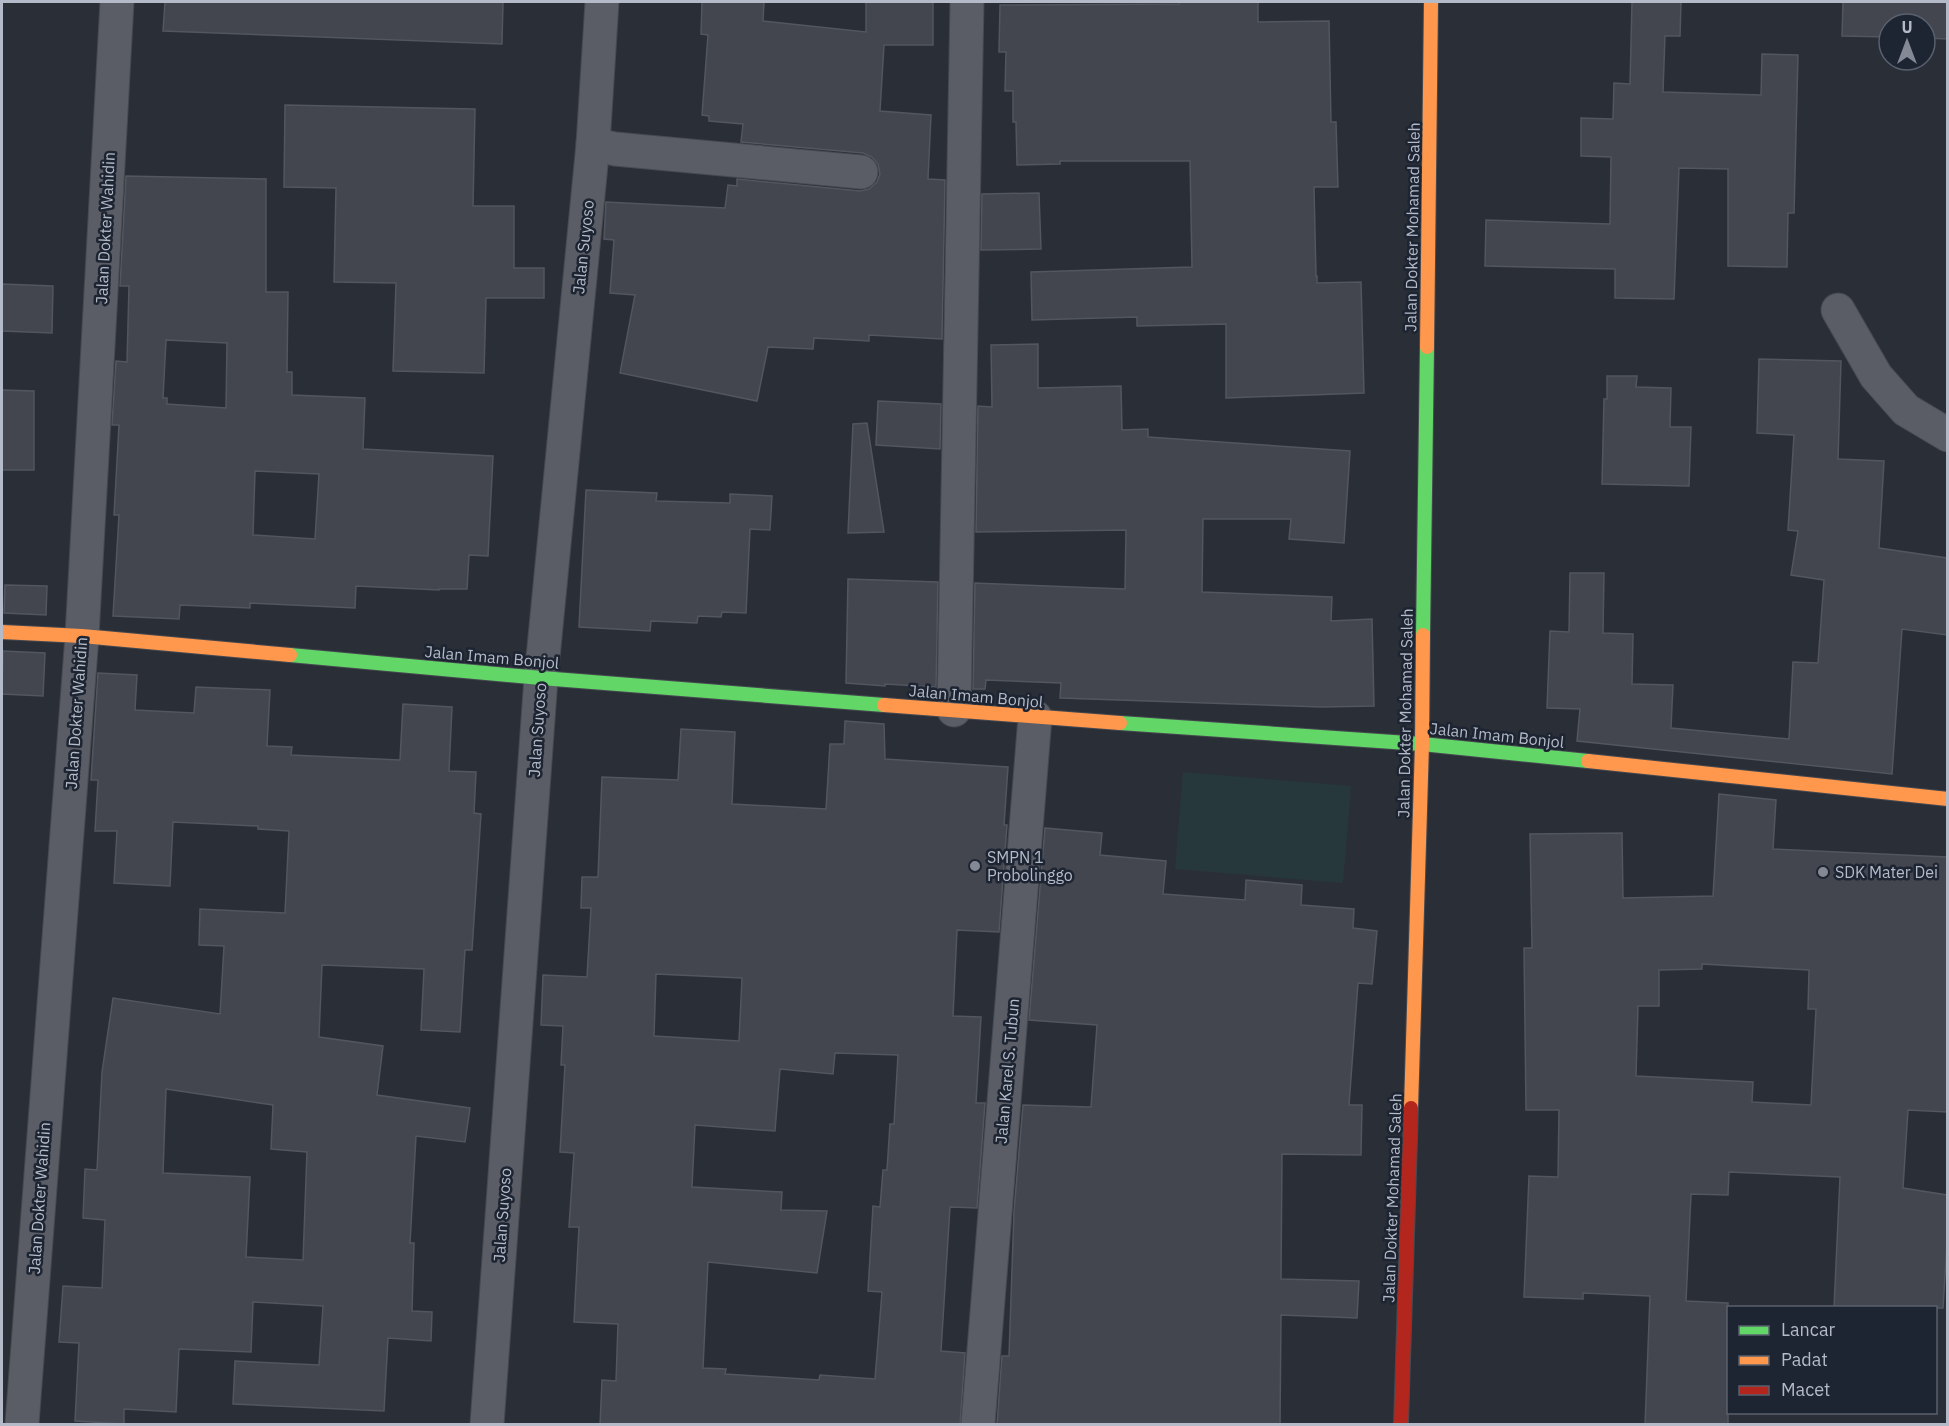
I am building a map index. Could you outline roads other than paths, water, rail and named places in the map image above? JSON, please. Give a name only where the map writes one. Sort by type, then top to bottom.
[{"type":"street","name":"Jalan Dokter Wahidin","points":[[22,1425],[81,636],[117,2]]},
{"type":"street","name":"Jalan Suyoso","points":[[486,1425],[541,678],[593,144],[602,2]]},
{"type":"street","points":[[954,710],[967,2]]},
{"type":"street","name":"Jalan Dokter Mohamad Saleh","points":[[1401,1425],[1422,744],[1431,2]]},
{"type":"street","points":[[593,144],[615,149],[861,172]]},
{"type":"street","points":[[1838,310],[1876,376],[1906,410],[1947,435]]},
{"type":"street","name":"Jalan Imam Bonjol","points":[[2,632],[81,636],[541,678],[1035,717],[1422,744],[1947,799]]},
{"type":"street","name":"Jalan Karel S. Tubun","points":[[978,1425],[1035,717]]},
{"type":"place","name":"SMPN 1 Probolinggo","points":[[975,866]]},
{"type":"place","name":"SDK Mater Dei","points":[[1823,872]]}]
